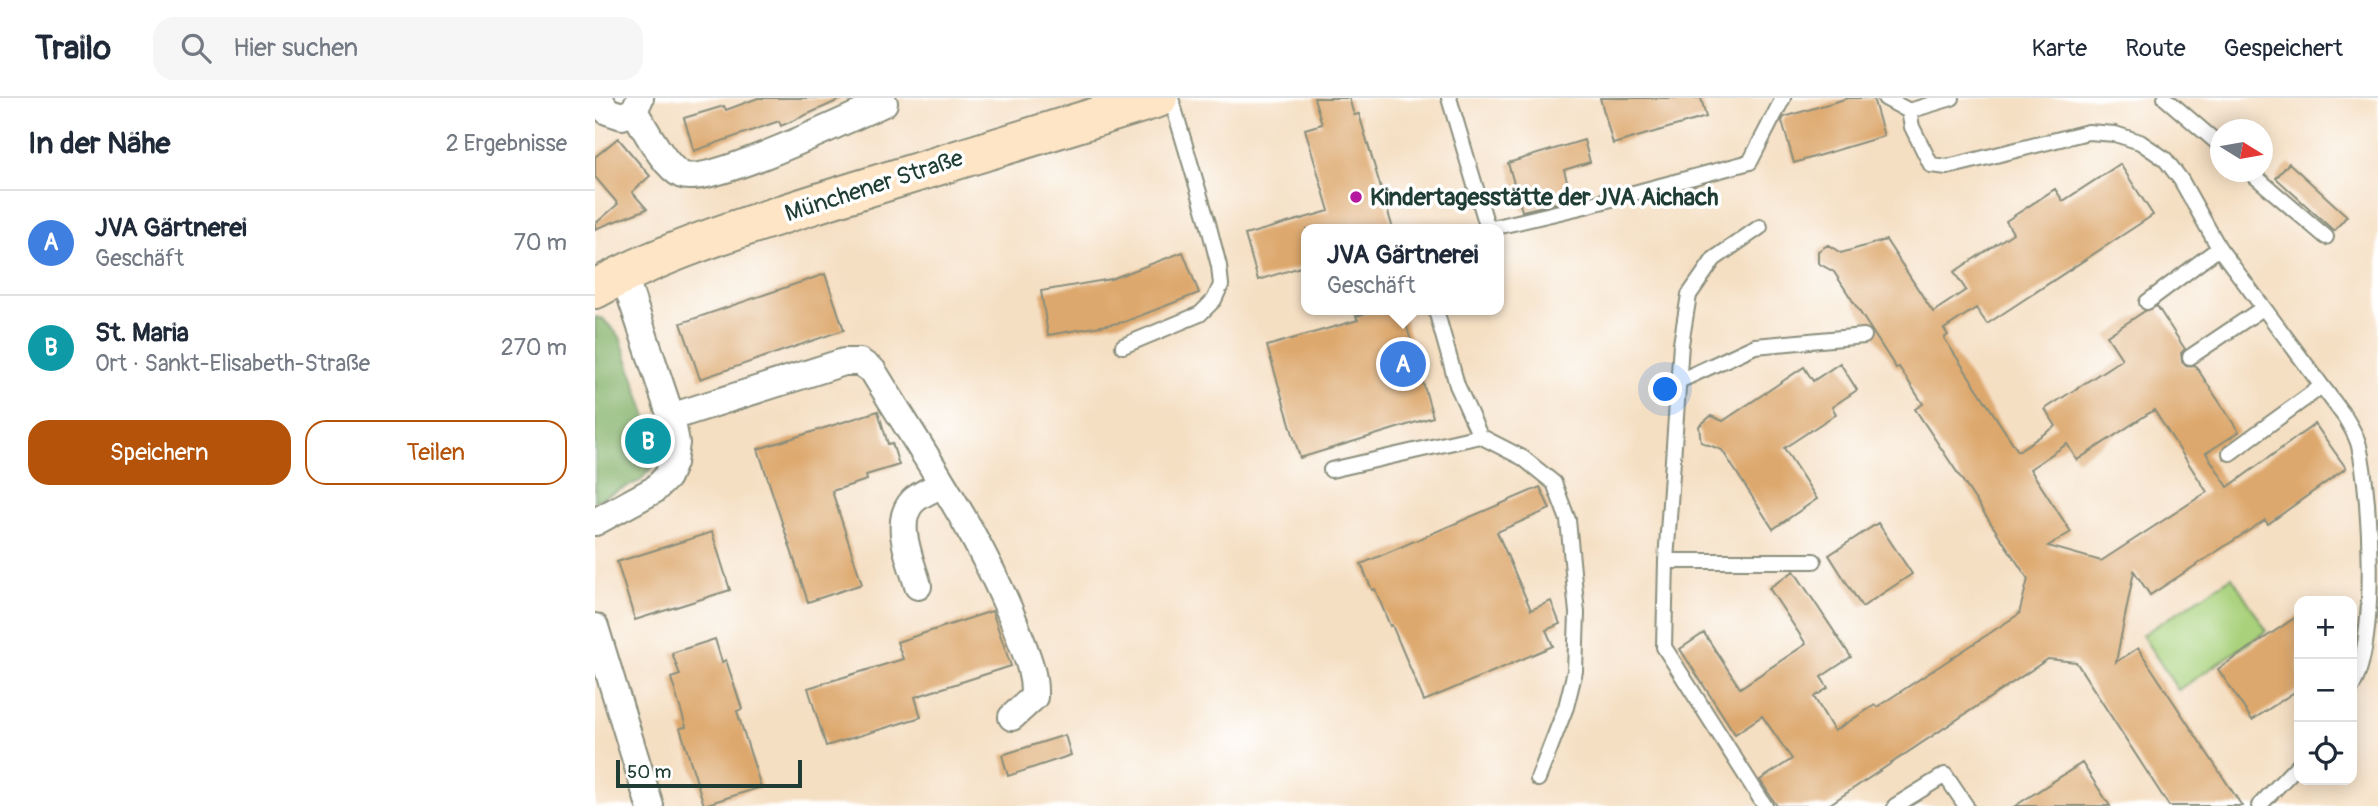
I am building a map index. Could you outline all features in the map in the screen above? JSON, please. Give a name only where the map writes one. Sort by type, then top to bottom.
[{"type":"main road","name":"Münchener Straße","points":[[609,281],[690,246],[812,205],[1158,98]]},
{"type":"street","points":[[599,98],[607,111],[622,116],[637,104],[671,168],[684,176],[700,175],[782,149],[884,103]]},
{"type":"street","points":[[595,522],[654,490],[667,477],[673,463],[676,443],[671,417],[609,281]]},
{"type":"street","points":[[671,417],[844,362],[860,362],[873,371],[1004,593],[1035,678],[1034,697],[1012,718]]},
{"type":"street","points":[[918,586],[904,536],[904,518],[912,501],[942,484]]},
{"type":"street","points":[[595,627],[650,806]]},
{"type":"lane","points":[[1123,346],[1201,314],[1214,300],[1221,285],[1208,223],[1171,98]]},
{"type":"lane","points":[[1449,98],[1487,224]]},
{"type":"lane","points":[[1504,225],[1750,162],[1783,98]]},
{"type":"lane","points":[[1885,98],[1909,111],[1952,98]]},
{"type":"lane","points":[[2165,98],[2210,137]]},
{"type":"lane","points":[[1909,111],[1912,127],[1931,165],[1947,167],[1968,163],[2088,132],[2115,134],[2140,142],[2165,159],[2173,169],[2219,248],[2345,417],[2359,443],[2365,490],[2370,598],[2366,646],[2357,672]]},
{"type":"lane","points":[[2262,182],[2326,237]]},
{"type":"lane","points":[[1760,227],[1714,259],[1689,295],[1681,344],[1666,561],[1664,647],[1765,806]]},
{"type":"lane","points":[[2147,302],[2219,248]]},
{"type":"lane","points":[[2190,358],[2263,308]]},
{"type":"lane","points":[[1437,315],[1457,385],[1480,436],[1523,458],[1554,482],[1568,520],[1577,614],[1575,671],[1566,707],[1538,779]]},
{"type":"lane","points":[[1679,381],[1755,346],[1864,336]]},
{"type":"lane","points":[[2231,453],[2322,386]]},
{"type":"lane","points":[[1331,470],[1480,436]]},
{"type":"lane","points":[[1666,561],[1814,561]]},
{"type":"lane","points":[[2259,806],[2294,769]]},
{"type":"lane","points":[[1895,806],[1945,775],[1966,806]]},
{"type":"green space","points":[[595,317],[603,319],[620,337],[657,447],[652,467],[640,481],[595,501]]},
{"type":"green space","points":[[2232,577],[2267,631],[2178,690],[2142,635]]},
{"type":"building","points":[[758,98],[844,98],[781,126],[779,121],[694,151],[684,118],[724,106],[726,110]]},
{"type":"building","name":"Kindertagesstätte der JVA Aichach","points":[[1314,98],[1349,98],[1354,115],[1359,114],[1392,224],[1301,224],[1301,267],[1258,280],[1245,235],[1329,211],[1305,129],[1322,124]]},
{"type":"building","points":[[1600,98],[1701,98],[1706,117],[1613,144]]},
{"type":"building","points":[[1848,98],[1873,98],[1884,136],[1794,163],[1782,121],[1784,117]]},
{"type":"building","points":[[618,138],[650,176],[632,192],[647,209],[595,229],[595,224],[618,204],[595,177],[595,157]]},
{"type":"building","points":[[1584,140],[1590,162],[1564,170],[1572,199],[1522,211],[1508,163]]},
{"type":"building","points":[[2289,163],[2347,216],[2334,231],[2276,178]]},
{"type":"building","points":[[2120,164],[2153,215],[1987,324],[1976,308],[1944,329],[1948,335],[1944,338],[2018,451],[2056,426],[2045,409],[2122,359],[2107,336],[2157,306],[2185,349],[2181,353],[2182,362],[2186,366],[2195,365],[2239,432],[2206,453],[2228,487],[2315,424],[2346,468],[2268,524],[2265,520],[2150,595],[2134,571],[2116,662],[2138,648],[2242,806],[2169,806],[2076,662],[2048,659],[1827,806],[1777,806],[1760,780],[1792,759],[1762,716],[1735,734],[1680,649],[1704,633],[1740,688],[1806,644],[1769,588],[1794,571],[1851,657],[1821,677],[1828,688],[1814,697],[1834,731],[1875,705],[1877,707],[2019,614],[2028,579],[1915,409],[1923,404],[1899,367],[1896,368],[1834,272],[1818,263],[1818,251],[1828,245],[1841,253],[1886,240],[1933,312],[1966,290],[1954,272],[2013,233],[2006,221],[2055,189],[2063,201]],"holes":[[[2154,410],[2207,492],[2101,561],[2048,546],[2071,532],[2030,469],[2067,444],[2077,460]]]},
{"type":"building","points":[[1183,252],[1199,293],[1124,322],[1048,335],[1041,291],[1111,279]]},
{"type":"building","points":[[825,274],[844,330],[700,379],[681,323]]},
{"type":"building","points":[[1403,315],[1433,417],[1300,458],[1267,346],[1358,320],[1356,316]]},
{"type":"building","points":[[1840,363],[1857,390],[1832,407],[1836,414],[1784,448],[1817,499],[1773,529],[1722,450],[1701,442],[1699,426],[1711,416],[1723,421],[1804,367],[1813,381]]},
{"type":"building","points":[[878,411],[888,444],[892,443],[899,465],[866,475],[867,480],[832,491],[862,584],[808,602],[758,449]]},
{"type":"building","points":[[1540,487],[1550,509],[1497,532],[1531,610],[1551,601],[1560,624],[1546,630],[1553,646],[1424,701],[1392,625],[1390,626],[1361,564]]},
{"type":"building","points":[[1878,523],[1912,574],[1862,607],[1829,555]]},
{"type":"building","points":[[712,532],[730,590],[635,620],[617,562]]},
{"type":"building","points":[[992,611],[1011,666],[915,697],[921,717],[826,746],[808,688],[903,659],[897,642]]},
{"type":"building","points":[[2294,618],[2294,692],[2252,720],[2218,669]]},
{"type":"building","points":[[715,639],[722,662],[726,660],[742,709],[737,711],[761,787],[704,805],[680,728],[686,727],[671,678],[680,675],[672,653]]},
{"type":"building","points":[[1065,735],[1071,755],[1008,776],[1002,755]]},
{"type":"building","points":[[2082,763],[2110,806],[2015,806]]},
{"type":"place","name":"Kindertagesstätte der JVA Aichach","points":[[1356,197]]},
{"type":"place","name":"JVA Gärtnerei","points":[[1403,364]]},
{"type":"place","name":"St. Maria","points":[[648,441]]}]
